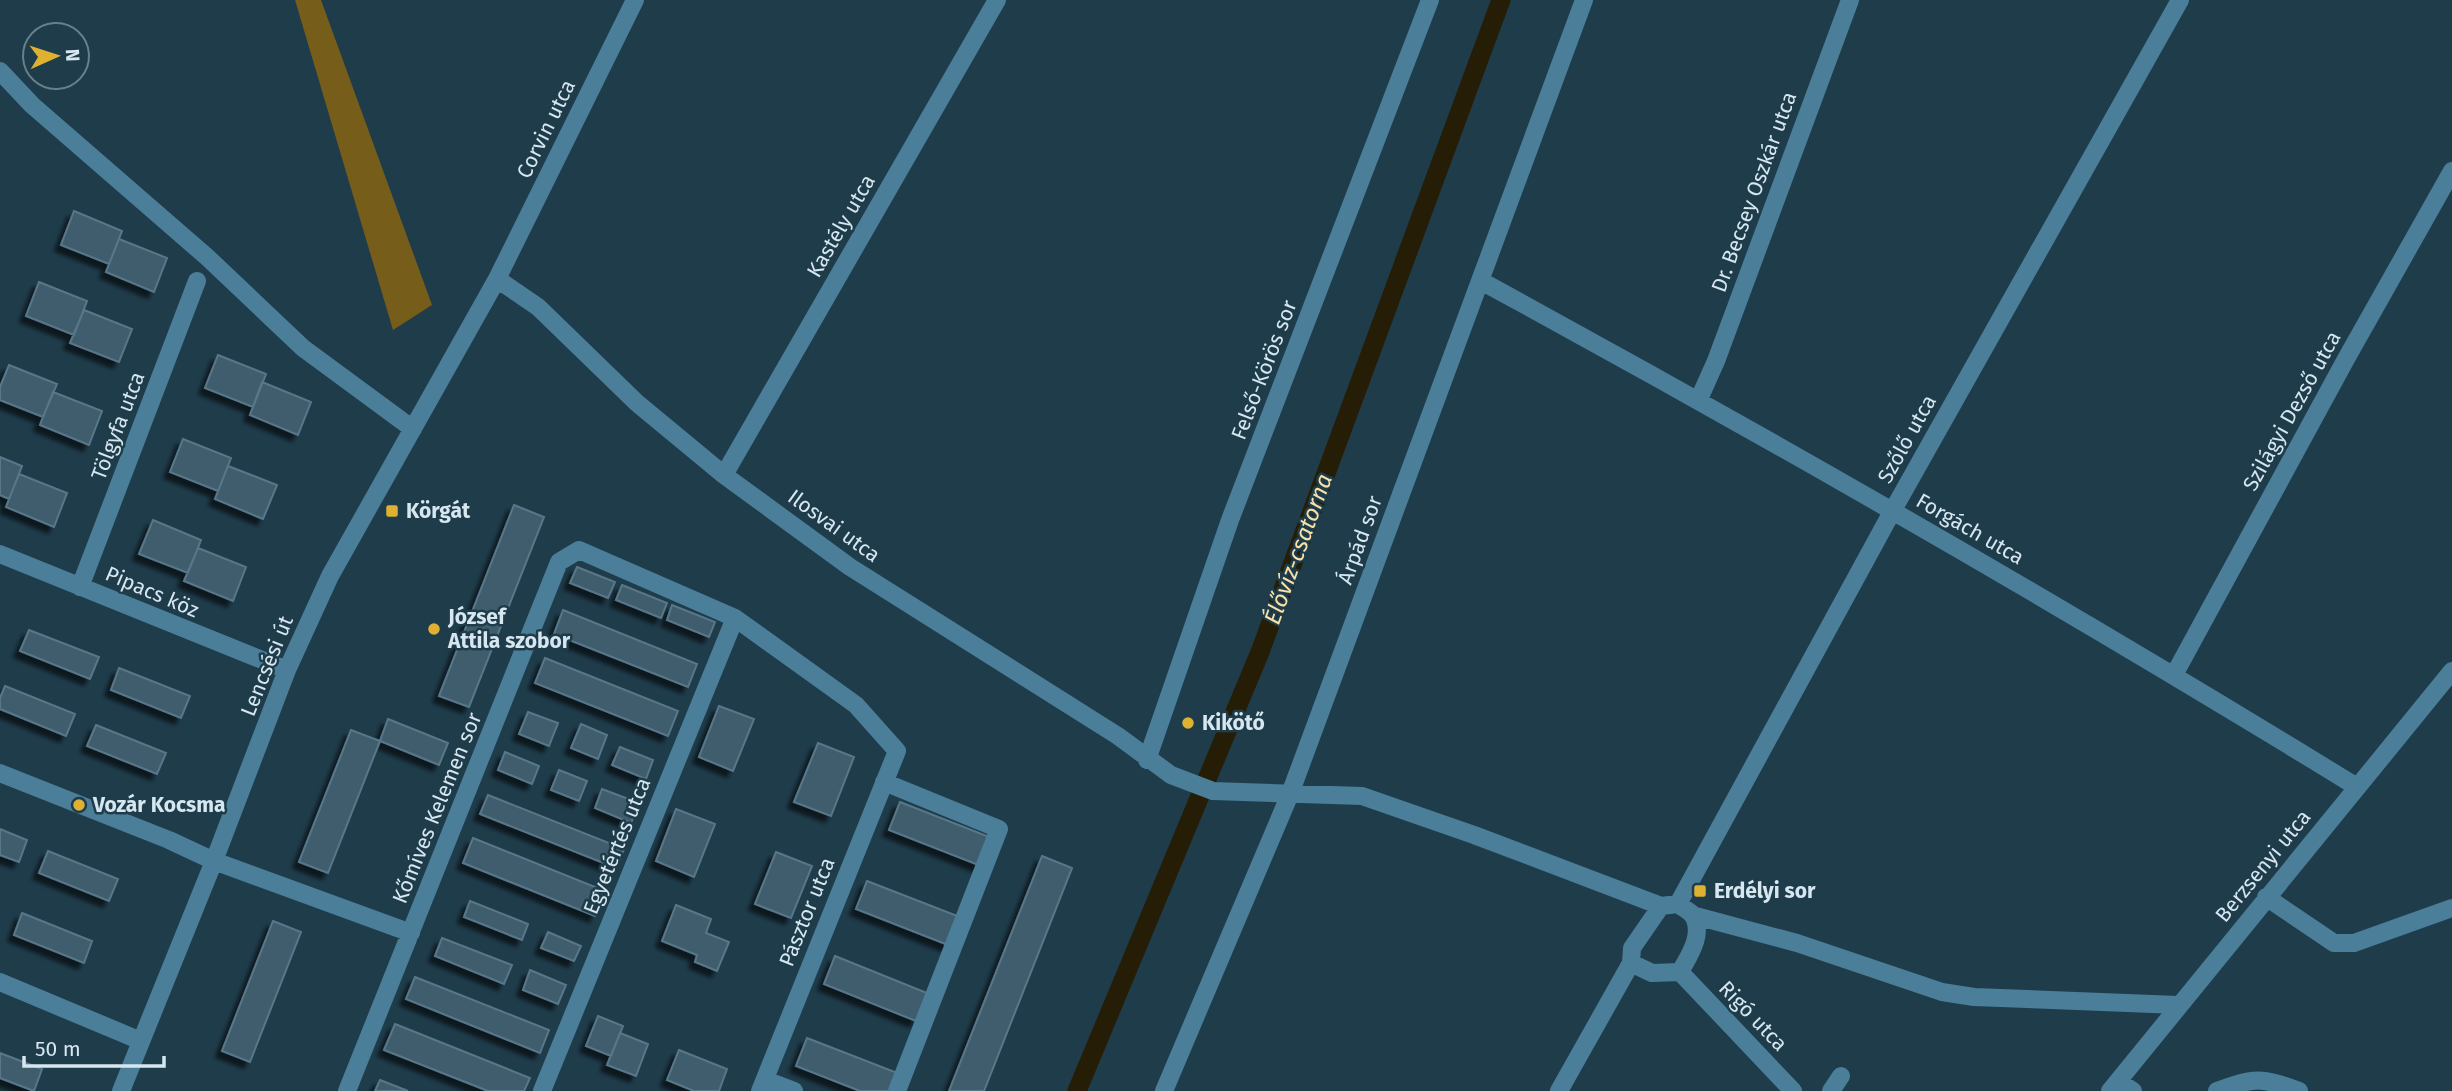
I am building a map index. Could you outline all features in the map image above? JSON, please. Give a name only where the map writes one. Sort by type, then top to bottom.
[{"type":"street","name":"Corvin utca","points":[[497,279],[635,0]]},
{"type":"street","name":"Kastély utca","points":[[724,475],[997,0]]},
{"type":"street","name":"Felső-Körös sor","points":[[1147,760],[1230,520],[1430,0]]},
{"type":"street","name":"Árpád sor","points":[[1164,1091],[1290,794],[1584,0]]},
{"type":"street","name":"Dr. Becsey Oszkár utca","points":[[1699,399],[1716,361],[1850,0]]},
{"type":"street","name":"Szőlő utca","points":[[1559,1091],[1632,963],[1632,948],[1677,908],[1893,510],[2180,0]]},
{"type":"street","points":[[0,71],[32,105],[207,257],[303,348],[413,429]]},
{"type":"street","name":"Szilágyi Dezső utca","points":[[2174,675],[2452,171]]},
{"type":"street","name":"Lencsési út","points":[[121,1091],[214,861],[287,670],[330,576],[497,279]]},
{"type":"street","name":"Ilosvai utca","points":[[497,279],[538,307],[636,403],[724,475],[850,567],[1118,736],[1147,760],[1171,775],[1213,791],[1290,794]]},
{"type":"street","name":"Tölgyfa utca","points":[[80,587],[197,281]]},
{"type":"street","name":"Forgách utca","points":[[1480,281],[1699,399],[1893,510],[2174,675],[2357,787]]},
{"type":"street","name":"Kőmíves Kelemen sor","points":[[347,1091],[559,562],[579,550],[735,618]]},
{"type":"street","name":"Pipacs köz","points":[[0,554],[287,670]]},
{"type":"street","name":"Pásztor utca","points":[[735,618],[856,705],[897,751],[763,1085]]},
{"type":"street","name":"Egyetértés utca","points":[[542,1091],[735,618]]},
{"type":"street","name":"Berzsenyi utca","points":[[2120,1088],[2178,1005],[2452,671]]},
{"type":"street","points":[[0,773],[169,840],[214,861],[411,933]]},
{"type":"street","points":[[884,782],[999,829],[897,1091]]},
{"type":"street","points":[[1290,794],[1362,796],[1677,908],[1797,943],[1942,992],[1974,997],[2178,1005]]},
{"type":"street","points":[[2266,897],[2334,943],[2354,943],[2452,908]]},
{"type":"street","points":[[1632,963],[1652,973],[1680,972],[1695,945],[1696,930],[1677,908]]},
{"type":"street","name":"Rigó utca","points":[[1680,972],[1793,1091]]},
{"type":"street","points":[[0,982],[141,1041]]},
{"type":"street","points":[[1831,1091],[1841,1076]]},
{"type":"street","points":[[2217,1091],[2244,1081],[2269,1080],[2299,1091]]},
{"type":"street","points":[[763,1085],[794,1091]]},
{"type":"shaded area","points":[[295,0],[321,0],[432,305],[393,330]]},
{"type":"building","points":[[74,211],[122,231],[109,264],[61,245]]},
{"type":"building","points":[[119,239],[167,258],[154,292],[106,272]]},
{"type":"building","points":[[39,282],[87,301],[74,335],[26,316]]},
{"type":"building","points":[[84,310],[132,329],[119,362],[70,343]]},
{"type":"building","points":[[218,355],[266,374],[253,407],[205,388]]},
{"type":"building","points":[[9,365],[57,384],[43,417],[0,400],[0,387]]},
{"type":"building","points":[[262,382],[311,402],[298,435],[250,415]]},
{"type":"building","points":[[53,392],[102,411],[89,445],[40,425]]},
{"type":"building","points":[[183,439],[231,458],[218,491],[170,472]]},
{"type":"building","points":[[0,457],[22,466],[9,499],[0,495]]},
{"type":"building","points":[[228,466],[277,485],[263,519],[215,499]]},
{"type":"building","points":[[19,474],[67,493],[54,527],[6,507]]},
{"type":"building","points":[[514,505],[544,517],[469,707],[439,696]]},
{"type":"building","points":[[153,520],[201,540],[188,573],[139,554]]},
{"type":"building","points":[[198,548],[246,567],[233,601],[184,581]]},
{"type":"building","points":[[577,567],[615,582],[608,598],[570,583]]},
{"type":"building","points":[[622,585],[667,603],[661,618],[616,600]]},
{"type":"building","points":[[672,605],[715,622],[709,637],[667,620]]},
{"type":"building","points":[[563,610],[697,664],[688,687],[554,634]]},
{"type":"building","points":[[29,630],[99,657],[90,679],[20,651]]},
{"type":"building","points":[[545,658],[678,711],[668,736],[535,683]]},
{"type":"building","points":[[119,668],[190,696],[181,718],[111,690]]},
{"type":"building","points":[[5,686],[75,714],[66,736],[0,709],[0,698]]},
{"type":"building","points":[[719,706],[754,719],[733,771],[699,757]]},
{"type":"building","points":[[528,712],[558,723],[549,746],[519,734]]},
{"type":"building","points":[[388,719],[448,743],[439,765],[380,741]]},
{"type":"building","points":[[581,724],[607,735],[598,759],[571,748]]},
{"type":"building","points":[[96,725],[166,753],[157,774],[87,746]]},
{"type":"building","points":[[351,730],[380,741],[328,873],[299,862]]},
{"type":"building","points":[[818,743],[854,757],[831,816],[794,802]]},
{"type":"building","points":[[620,747],[653,760],[646,779],[612,765]]},
{"type":"building","points":[[505,752],[539,766],[532,784],[498,770]]},
{"type":"building","points":[[559,770],[587,781],[579,801],[551,790]]},
{"type":"building","points":[[602,789],[639,803],[631,823],[595,808]]},
{"type":"building","points":[[488,795],[624,849],[616,868],[480,814]]},
{"type":"building","points":[[900,802],[992,838],[981,866],[889,830]]},
{"type":"building","points":[[676,809],[715,824],[694,877],[656,861]]},
{"type":"building","points":[[0,829],[27,840],[19,862],[0,855]]},
{"type":"building","points":[[473,838],[605,891],[595,916],[463,863]]},
{"type":"building","points":[[48,851],[118,879],[109,901],[39,873]]},
{"type":"building","points":[[776,852],[812,866],[791,918],[755,904]]},
{"type":"building","points":[[1042,856],[1072,868],[984,1091],[949,1091]]},
{"type":"building","points":[[867,881],[960,917],[948,945],[856,909]]},
{"type":"building","points":[[470,901],[528,924],[522,940],[464,917]]},
{"type":"building","points":[[676,905],[711,919],[706,933],[729,942],[717,971],[695,962],[697,955],[662,941]]},
{"type":"building","points":[[22,913],[92,941],[84,963],[14,935]]},
{"type":"building","points":[[273,921],[301,932],[250,1062],[222,1051]]},
{"type":"building","points":[[548,932],[581,946],[574,961],[541,948]]},
{"type":"building","points":[[442,938],[512,965],[504,984],[435,956]]},
{"type":"building","points":[[835,956],[927,993],[916,1021],[824,984]]},
{"type":"building","points":[[530,970],[566,985],[558,1004],[523,990]]},
{"type":"building","points":[[415,977],[549,1030],[540,1053],[406,999]]},
{"type":"building","points":[[598,1016],[623,1026],[611,1056],[586,1046]]},
{"type":"building","points":[[395,1024],[530,1078],[524,1091],[488,1091],[384,1050]]},
{"type":"building","points":[[620,1033],[648,1044],[636,1076],[607,1065]]},
{"type":"building","points":[[807,1038],[900,1074],[893,1091],[860,1091],[796,1066]]},
{"type":"building","points":[[679,1050],[727,1069],[719,1091],[694,1091],[667,1080]]},
{"type":"building","points":[[0,1053],[42,1069],[34,1091],[0,1078]]},
{"type":"building","points":[[380,1080],[408,1091],[375,1091]]},
{"type":"waterway","name":"Élővíz-csatorna","points":[[1077,1091],[1260,652],[1501,0]]},
{"type":"place","name":"Körgát","points":[[392,511]]},
{"type":"place","name":"József Attila szobor","points":[[434,629]]},
{"type":"place","name":"Kikötő","points":[[1188,723]]},
{"type":"place","name":"Vozár Kocsma","points":[[79,805]]},
{"type":"place","name":"Erdélyi sor","points":[[1700,891]]}]
